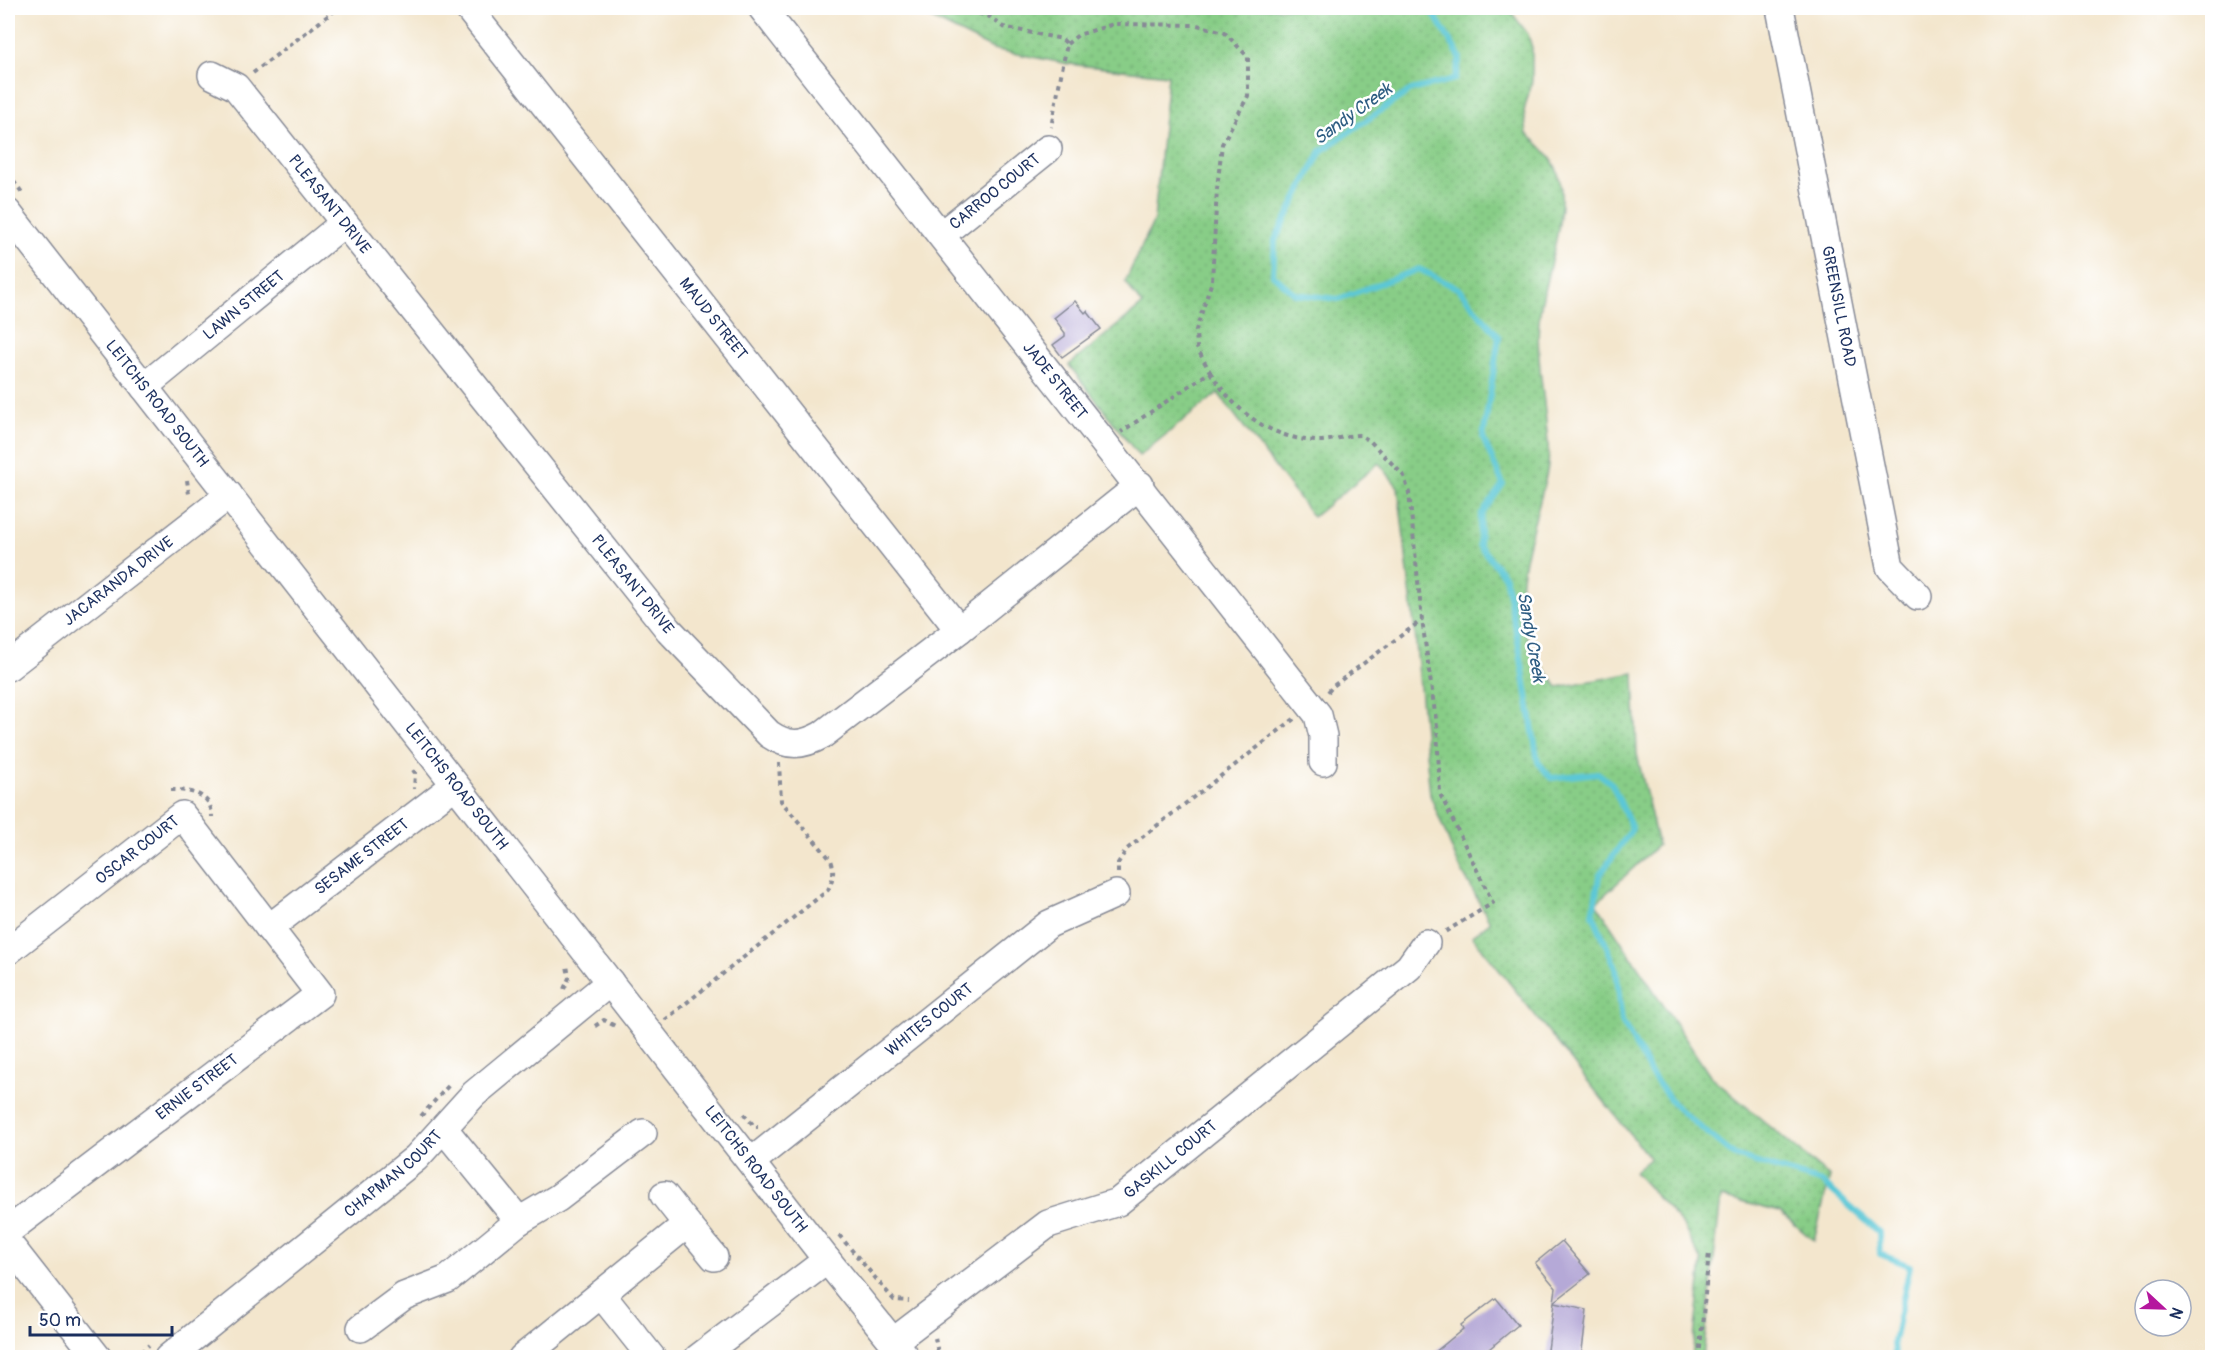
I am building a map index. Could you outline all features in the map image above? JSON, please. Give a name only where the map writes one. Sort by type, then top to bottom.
[{"type":"street","name":"MAUD STREET","points":[[468,8],[959,630]]},
{"type":"street","name":"JADE STREET","points":[[762,8],[1140,485],[1318,715],[1323,735],[1323,762]]},
{"type":"street","name":"GREENSILL ROAD","points":[[1780,8],[1890,567],[1918,596]]},
{"type":"street","name":"PLEASANT DRIVE","points":[[212,75],[236,87],[669,630],[769,734],[779,741]]},
{"type":"street","name":"CARROO COURT","points":[[941,235],[1048,149]]},
{"type":"street","name":"LEITCHS ROAD SOUTH","points":[[8,213],[827,1260],[900,1349]]},
{"type":"street","name":"LAWN STREET","points":[[144,387],[344,223]]},
{"type":"street","points":[[779,741],[796,745],[809,742],[822,735],[959,630],[1140,485]]},
{"type":"street","name":"JACARANDA DRIVE","points":[[8,668],[229,495]]},
{"type":"street","name":"SESAME STREET","points":[[269,928],[455,785]]},
{"type":"street","name":"OSCAR COURT","points":[[8,951],[182,815],[269,928]]},
{"type":"street","name":"WHITES COURT","points":[[751,1162],[1049,924],[1116,894]]},
{"type":"street","name":"ERNIE STREET","points":[[8,1231],[320,994],[269,928]]},
{"type":"street","name":"GASKILL COURT","points":[[900,1349],[1048,1224],[1118,1202],[1409,967],[1426,943]]},
{"type":"street","name":"CHAPMAN COURT","points":[[160,1350],[416,1158],[474,1094],[610,982]]},
{"type":"street","points":[[444,1129],[519,1221]]},
{"type":"street","points":[[361,1328],[404,1296],[448,1279],[519,1221],[558,1198],[643,1133]]},
{"type":"street","points":[[664,1195],[714,1257]]},
{"type":"street","points":[[522,1358],[687,1224]]},
{"type":"street","points":[[8,1244],[98,1358]]},
{"type":"street","points":[[698,1358],[827,1260]]},
{"type":"street","points":[[601,1294],[652,1358]]},
{"type":"path","points":[[236,87],[338,8]]},
{"type":"path","points":[[961,8],[990,17],[1003,27],[1062,39],[1067,44]]},
{"type":"path","points":[[1048,149],[1067,44],[1078,35],[1114,24],[1197,25],[1224,32],[1248,57],[1248,96],[1222,144],[1212,282],[1196,330],[1197,348],[1225,395],[1248,416],[1271,429],[1293,437],[1316,441],[1360,435],[1370,441],[1404,476],[1409,493],[1422,620],[1437,727],[1440,794],[1493,903],[1426,943]]},
{"type":"path","points":[[1105,443],[1210,372]]},
{"type":"path","points":[[1323,699],[1333,686],[1422,620]]},
{"type":"path","points":[[1116,894],[1118,863],[1127,849],[1295,719]]},
{"type":"path","points":[[649,1032],[828,890],[833,880],[834,867],[831,860],[781,801],[779,741]]},
{"type":"path","points":[[410,766],[415,773],[415,786],[411,793]]},
{"type":"path","points":[[171,790],[190,790],[205,798],[212,812],[212,824]]},
{"type":"path","points":[[561,995],[569,978]]},
{"type":"path","points":[[417,1120],[454,1081]]},
{"type":"path","points":[[832,1227],[894,1300],[910,1302]]},
{"type":"path","points":[[1699,1358],[1709,1252]]},
{"type":"path","points":[[934,1334],[939,1358]]},
{"type":"path","points":[[134,1358],[160,1350]]},
{"type":"green space","points":[[910,8],[1508,8],[1528,34],[1532,48],[1532,81],[1524,111],[1527,134],[1552,160],[1560,181],[1561,197],[1560,215],[1541,304],[1538,333],[1549,461],[1522,575],[1522,618],[1531,646],[1558,687],[1634,673],[1637,754],[1658,845],[1596,903],[1710,1076],[1830,1177],[1814,1241],[1780,1212],[1721,1197],[1703,1357],[1692,1357],[1702,1262],[1682,1224],[1634,1172],[1650,1159],[1472,936],[1490,922],[1458,864],[1430,795],[1415,633],[1398,487],[1379,463],[1313,517],[1218,393],[1139,456],[1069,365],[1142,305],[1125,282],[1154,220],[1168,75],[1068,64],[993,49]]},
{"type":"building","points":[[1075,301],[1085,313],[1087,311],[1101,329],[1062,357],[1053,345],[1065,336],[1065,333],[1054,318]]},
{"type":"building","points":[[1562,1241],[1590,1274],[1554,1302],[1556,1288],[1535,1263]]},
{"type":"building","points":[[1496,1298],[1518,1325],[1478,1358],[1428,1358],[1463,1329],[1461,1325]]},
{"type":"building","points":[[1554,1303],[1587,1310],[1581,1358],[1547,1358]]},
{"type":"waterway","name":"Sandy Creek","points":[[1430,8],[1460,57],[1455,79],[1411,90],[1321,151],[1275,240],[1273,275],[1295,294],[1338,299],[1419,269],[1459,289],[1499,337],[1483,438],[1503,484],[1481,515],[1479,545],[1505,577],[1538,762],[1551,778],[1598,773],[1612,784],[1632,829],[1599,876],[1593,914],[1616,968],[1622,1021],[1651,1074],[1676,1107],[1735,1156],[1822,1182],[1879,1232],[1880,1254],[1910,1266],[1894,1341],[1895,1358]]},
{"type":"waterway","name":"Sandy Creek","points":[[2002,1358],[2005,1355],[2030,1358]]}]
